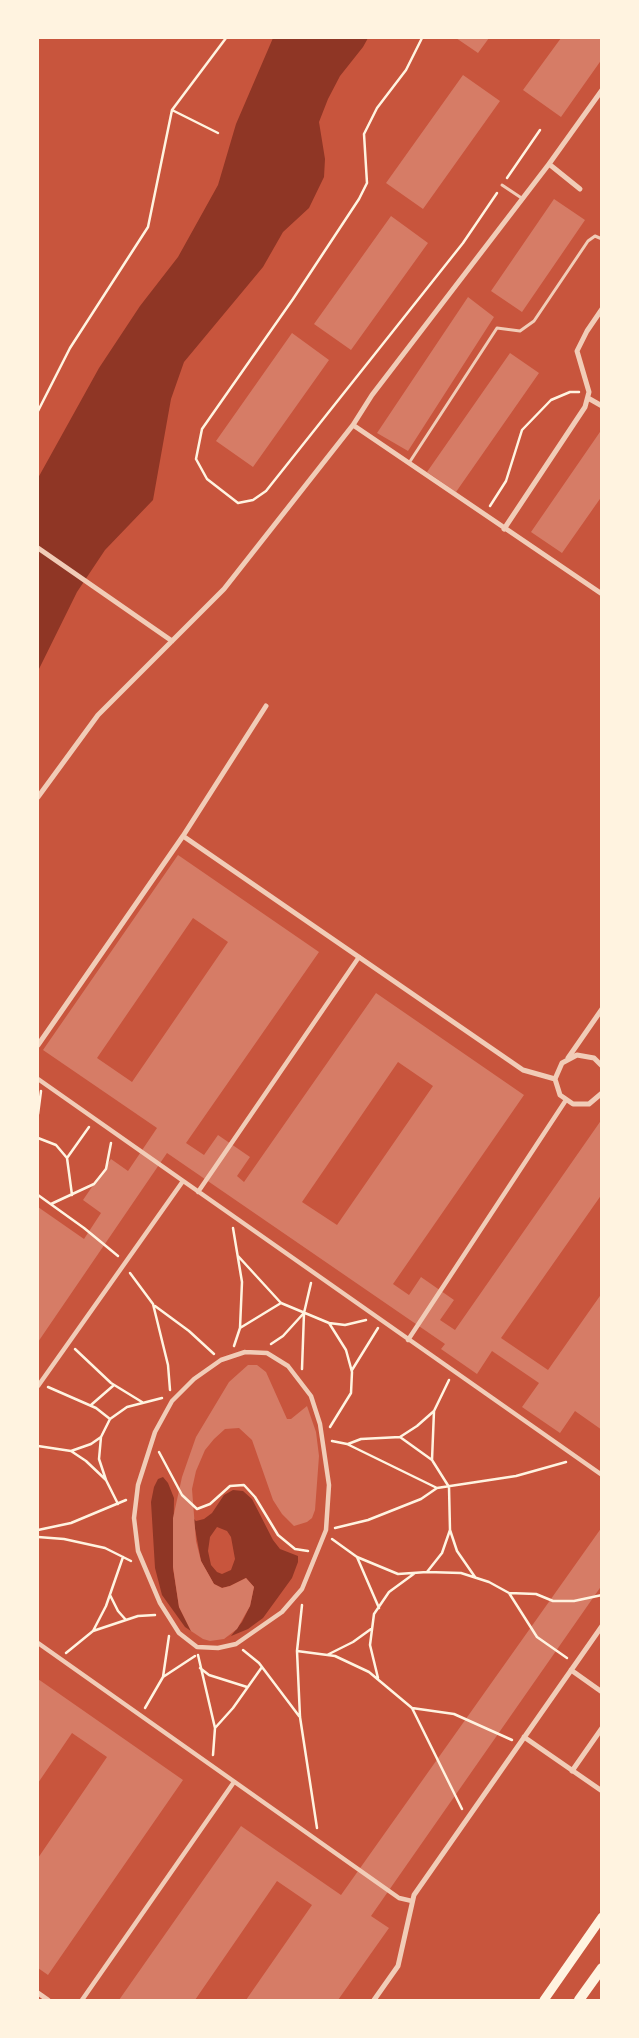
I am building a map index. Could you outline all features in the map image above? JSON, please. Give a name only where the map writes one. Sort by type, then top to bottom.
[{"type":"main road","points":[[544,2000],[602,1917]]},
{"type":"main road","points":[[579,2000],[602,1968]]},
{"type":"street","points":[[38,797],[98,715],[224,589],[353,425],[372,396],[523,199],[602,90]]},
{"type":"street","points":[[549,164],[580,189]]},
{"type":"street","points":[[504,529],[586,407],[588,395],[577,351],[587,331],[602,309]]},
{"type":"street","points":[[588,395],[602,406]]},
{"type":"street","points":[[353,425],[602,594]]},
{"type":"street","points":[[38,548],[172,641]]},
{"type":"street","points":[[38,1045],[183,836],[266,706]]},
{"type":"street","points":[[183,836],[523,1070],[556,1079]]},
{"type":"street","points":[[198,1192],[359,957]]},
{"type":"street","points":[[602,1009],[568,1058],[557,1070],[556,1079],[557,1088],[566,1100],[573,1104],[589,1104],[602,1094]]},
{"type":"street","points":[[568,1058],[585,1055],[594,1058],[602,1066]]},
{"type":"street","points":[[40,1081],[602,1475]]},
{"type":"street","points":[[408,1340],[566,1100]]},
{"type":"street","points":[[38,1385],[183,1181]]},
{"type":"street","points":[[245,1352],[256,1352],[267,1353],[288,1366],[311,1396],[323,1438],[329,1485],[326,1532],[302,1589],[282,1612],[236,1644],[218,1648],[197,1646],[179,1633],[168,1615],[138,1551],[134,1518],[138,1485],[153,1440],[171,1399],[194,1379],[221,1360],[245,1352]]},
{"type":"street","points":[[374,2000],[398,1966],[414,1895],[602,1626]]},
{"type":"street","points":[[38,1643],[399,1898],[412,1901]]},
{"type":"street","points":[[571,1670],[602,1692]]},
{"type":"street","points":[[572,1771],[602,1728]]},
{"type":"street","points":[[524,1737],[602,1791]]},
{"type":"street","points":[[82,2000],[234,1782]]},
{"type":"street","points":[[38,1993],[48,2000]]},
{"type":"lane","points":[[502,185],[523,199]]},
{"type":"lane","points":[[409,464],[496,328],[520,331],[534,321],[588,241],[596,236],[602,240]]},
{"type":"path","points":[[38,411],[70,348],[148,227],[172,110],[226,38]]},
{"type":"path","points":[[422,38],[406,70],[377,108],[364,134],[367,183],[359,199],[293,299],[202,429],[196,460],[207,479],[238,503],[253,500],[266,491],[463,243],[540,130]]},
{"type":"path","points":[[172,110],[218,133]]},
{"type":"path","points":[[484,515],[506,481],[522,430],[551,400],[570,392],[588,395]]},
{"type":"path","points":[[38,1114],[40,1081]]},
{"type":"path","points":[[67,1158],[75,1144],[95,1120]]},
{"type":"path","points":[[50,1204],[94,1184],[106,1169],[111,1143],[111,1130]]},
{"type":"path","points":[[38,1134],[38,1138],[56,1145],[67,1158],[72,1195]]},
{"type":"path","points":[[38,1195],[84,1228],[116,1255],[153,1304],[189,1331],[221,1360]]},
{"type":"path","points":[[230,1214],[242,1282],[240,1328],[230,1357]]},
{"type":"path","points":[[238,1256],[281,1303],[304,1313],[329,1323],[344,1324],[363,1322],[374,1315]]},
{"type":"path","points":[[301,1383],[304,1313],[314,1273]]},
{"type":"path","points":[[240,1328],[281,1303]]},
{"type":"path","points":[[118,1504],[106,1480],[99,1458],[101,1437],[110,1419],[126,1406],[171,1399],[168,1365],[153,1304]]},
{"type":"path","points":[[256,1352],[283,1336],[304,1313]]},
{"type":"path","points":[[352,1372],[366,1344],[382,1321]]},
{"type":"path","points":[[329,1323],[346,1350],[352,1372],[350,1393],[323,1438],[347,1444],[437,1488]]},
{"type":"path","points":[[68,1344],[114,1385],[142,1402]]},
{"type":"path","points":[[432,1460],[434,1411],[453,1370]]},
{"type":"path","points":[[38,1385],[91,1405],[110,1419]]},
{"type":"path","points":[[91,1405],[114,1385]]},
{"type":"path","points":[[347,1444],[361,1440],[400,1437],[417,1426],[434,1411]]},
{"type":"path","points":[[70,1451],[91,1444],[101,1437]]},
{"type":"path","points":[[400,1437],[432,1460],[449,1486],[450,1530],[457,1551],[476,1578]]},
{"type":"path","points":[[153,1440],[182,1495],[197,1509],[210,1504],[230,1486],[244,1485],[255,1497],[278,1535],[296,1548],[317,1553]]},
{"type":"path","points":[[38,1446],[70,1451],[86,1461],[106,1480]]},
{"type":"path","points":[[326,1532],[368,1520],[422,1499],[437,1488],[516,1476],[579,1459]]},
{"type":"path","points":[[38,1530],[72,1523],[136,1496]]},
{"type":"path","points":[[427,1572],[442,1553],[450,1530]]},
{"type":"path","points":[[326,1532],[357,1557],[398,1574],[427,1572],[461,1574],[476,1578],[509,1593],[536,1594],[553,1601],[574,1601],[602,1594]]},
{"type":"path","points":[[38,1537],[64,1538],[105,1548],[145,1568]]},
{"type":"path","points":[[93,1631],[110,1595],[123,1557]]},
{"type":"path","points":[[357,1557],[379,1608]]},
{"type":"path","points":[[378,1680],[370,1645],[374,1614],[389,1592],[416,1573]]},
{"type":"path","points":[[302,1589],[297,1651],[300,1716],[318,1842]]},
{"type":"path","points":[[509,1593],[537,1637],[576,1664]]},
{"type":"path","points":[[110,1595],[118,1611],[126,1620]]},
{"type":"path","points":[[59,1658],[93,1631],[138,1616],[168,1615],[169,1635],[163,1677],[140,1715]]},
{"type":"path","points":[[326,1655],[353,1642],[372,1628]]},
{"type":"path","points":[[236,1644],[262,1667],[300,1716]]},
{"type":"path","points":[[197,1646],[200,1668],[215,1728],[213,1766]]},
{"type":"path","points":[[297,1651],[335,1656],[368,1672],[412,1708],[432,1744],[467,1820]]},
{"type":"path","points":[[163,1677],[198,1654]]},
{"type":"path","points":[[215,1728],[233,1708],[262,1667]]},
{"type":"path","points":[[200,1668],[209,1674],[247,1687]]},
{"type":"path","points":[[412,1708],[454,1714],[520,1743]]},
{"type":"shaded area","points":[[273,38],[368,38],[340,76],[319,122],[325,159],[324,177],[309,208],[283,232],[263,267],[184,362],[171,399],[153,500],[105,550],[77,592],[38,671],[38,478],[99,368],[140,306],[178,257],[218,185],[236,124]]},
{"type":"shaded area","points":[[163,1477],[168,1483],[174,1498],[173,1568],[179,1607],[191,1631],[185,1627],[162,1595],[155,1568],[151,1502],[154,1487],[158,1479]]},
{"type":"shaded area","points":[[233,1490],[243,1491],[252,1499],[273,1540],[280,1549],[298,1556],[298,1562],[292,1578],[263,1618],[248,1629],[224,1639],[231,1636],[242,1622],[250,1606],[254,1587],[246,1578],[222,1588],[214,1584],[201,1561],[193,1518],[196,1521],[204,1519],[212,1513],[224,1495]],"holes":[[[217,1527],[227,1531],[231,1537],[235,1559],[231,1570],[222,1574],[217,1572],[211,1565],[208,1551],[210,1537]]]},
{"type":"building","points":[[456,38],[489,38],[478,53]]},
{"type":"building","points":[[561,38],[602,38],[602,59],[561,117],[523,90]]},
{"type":"building","points":[[463,75],[500,101],[423,209],[386,183]]},
{"type":"building","points":[[554,199],[585,220],[522,312],[491,291]]},
{"type":"building","points":[[391,216],[428,243],[351,350],[314,324]]},
{"type":"building","points":[[468,297],[494,317],[408,451],[377,433]]},
{"type":"building","points":[[292,333],[329,360],[253,467],[216,441]]},
{"type":"building","points":[[510,353],[539,373],[456,492],[427,472]]},
{"type":"building","points":[[602,429],[602,496],[562,553],[531,532]]},
{"type":"building","points":[[178,855],[319,952],[186,1143],[204,1155],[218,1135],[250,1157],[237,1176],[244,1182],[376,993],[524,1095],[393,1284],[409,1295],[421,1277],[454,1300],[440,1320],[455,1330],[602,1119],[602,1194],[501,1338],[548,1370],[602,1293],[602,1430],[575,1411],[560,1433],[522,1407],[539,1383],[492,1351],[477,1374],[441,1349],[445,1344],[167,1153],[38,1342],[38,1207],[84,1239],[101,1213],[83,1200],[111,1159],[128,1171],[157,1128],[43,1050]],"holes":[[[193,918],[228,942],[132,1082],[97,1058]],[[398,1062],[433,1086],[337,1225],[302,1202]]]},
{"type":"building","points":[[248,1365],[257,1365],[266,1372],[287,1419],[291,1419],[307,1406],[316,1432],[319,1456],[315,1510],[312,1518],[307,1522],[294,1526],[282,1514],[273,1500],[252,1440],[239,1428],[225,1429],[205,1450],[196,1471],[192,1489],[196,1541],[201,1561],[214,1584],[222,1588],[246,1578],[254,1587],[250,1606],[237,1629],[224,1639],[210,1641],[191,1631],[179,1607],[173,1567],[173,1518],[182,1477],[196,1437],[229,1382]]},
{"type":"building","points":[[602,1527],[602,1585],[371,1916],[389,1928],[338,2000],[246,2000],[312,1905],[277,1881],[195,2000],[119,2000],[241,1826],[341,1895]]},
{"type":"building","points":[[38,1679],[183,1780],[48,1975],[38,1968],[38,1858],[107,1757],[72,1733],[38,1783]]}]
